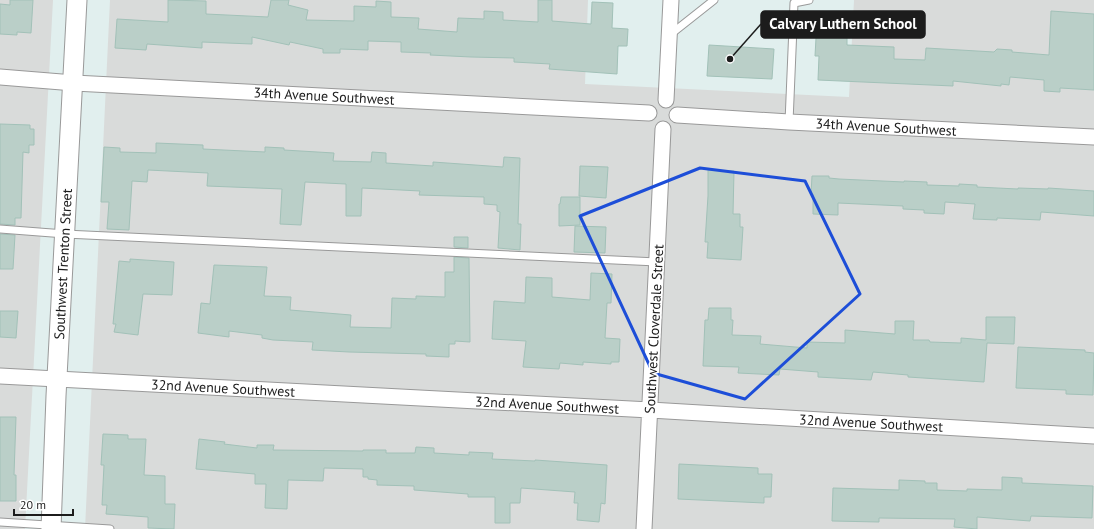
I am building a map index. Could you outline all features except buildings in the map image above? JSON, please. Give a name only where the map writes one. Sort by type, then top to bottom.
[{"type":"street","name":"Southwest Trenton Street","points":[[51,527],[57,380],[74,83],[77,0]]},
{"type":"street","points":[[666,100],[671,0]]},
{"type":"street","name":"34th Avenue Southwest","points":[[0,77],[74,83],[649,113]]},
{"type":"street","points":[[661,100],[666,100],[674,104],[676,108],[677,115],[675,122],[671,126],[663,128],[657,127],[650,121],[650,108],[653,104],[661,100]]},
{"type":"street","name":"34th Avenue Southwest","points":[[677,115],[1094,137]]},
{"type":"street","name":"Southwest Cloverdale Street","points":[[644,529],[663,128]]},
{"type":"street","name":"32nd Avenue Southwest","points":[[0,376],[650,410],[1094,436]]},
{"type":"lane","points":[[669,35],[714,0]]},
{"type":"lane","points":[[789,122],[794,4],[809,0]]},
{"type":"lane","points":[[0,229],[65,234],[657,262]]},
{"type":"lane","points":[[0,522],[51,527],[110,529]]},
{"type":"highlighted area","points":[[700,168],[805,181],[860,294],[745,399],[653,373],[580,216]]},
{"type":"shaded area","points":[[0,0],[53,0],[25,529],[0,529]]},
{"type":"shaded area","points":[[110,0],[588,0],[585,84],[849,97],[854,0],[1094,0],[1094,529],[85,529]]},
{"type":"place","name":"Calvary Luthern School","points":[[730,59]]}]
